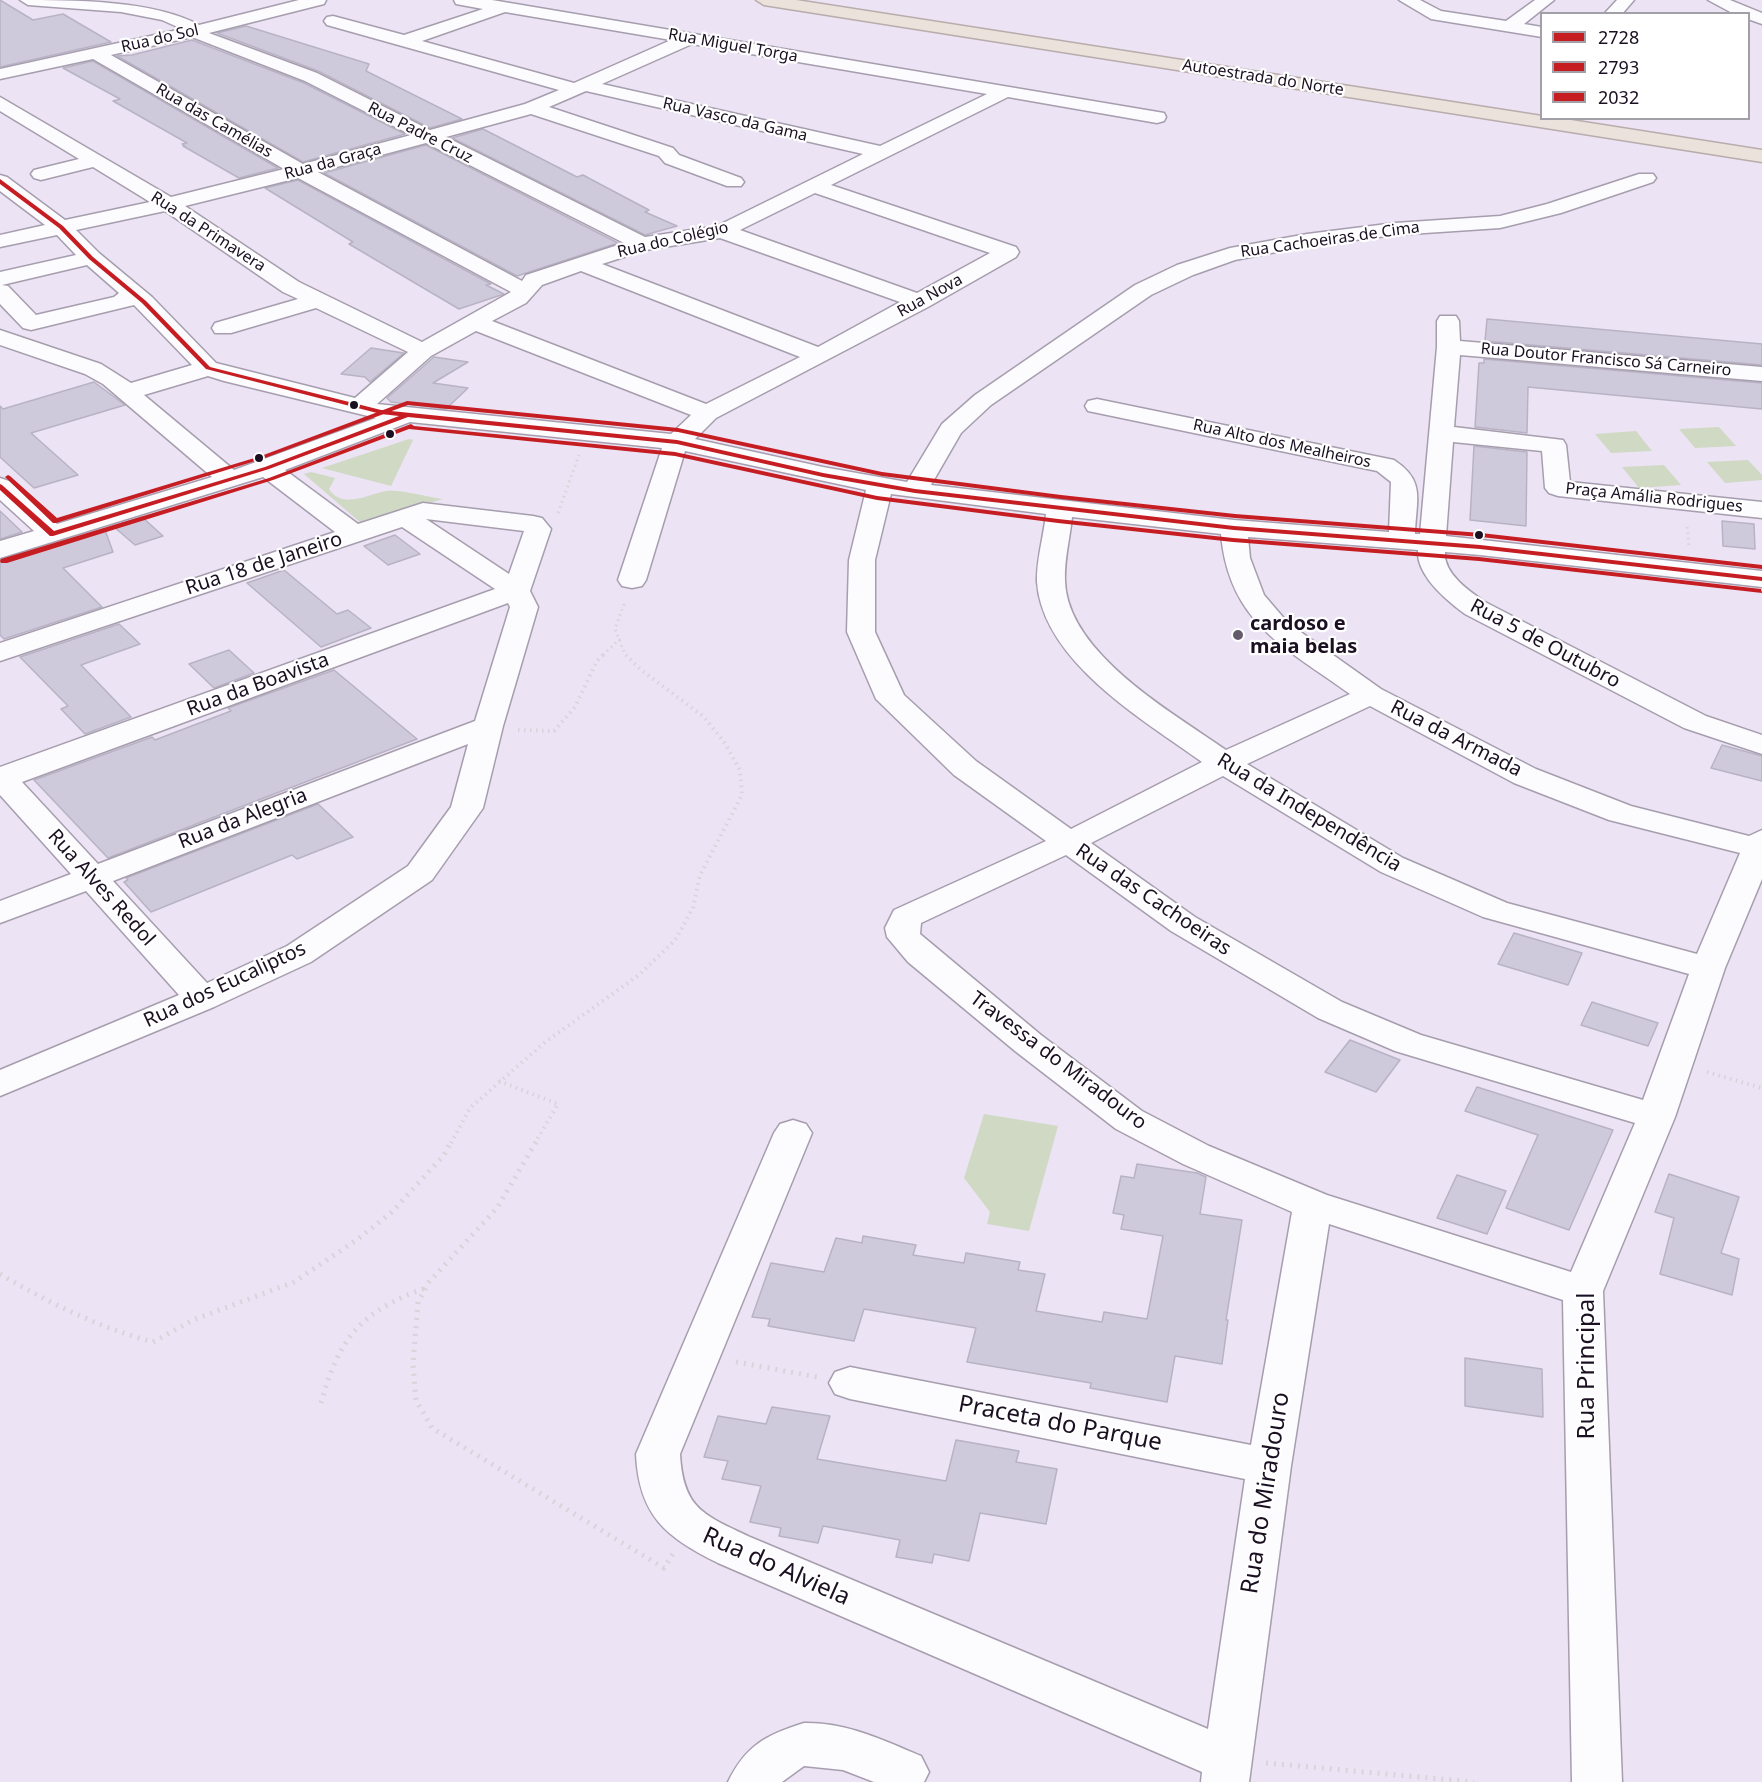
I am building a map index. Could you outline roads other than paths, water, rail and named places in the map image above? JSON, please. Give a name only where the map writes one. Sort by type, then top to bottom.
[{"type":"highway","name":"Autoestrada do Norte","points":[[765,0],[1762,156]]},
{"type":"highway","name":"Autoestrada do Norte","points":[[846,0],[1540,107]]},
{"type":"highway","points":[[1628,120],[1762,141]]},
{"type":"street","name":"Rua Padre Cruz","points":[[28,0],[155,11],[197,30],[203,37],[302,73],[427,138],[642,244]]},
{"type":"street","name":"Rua do Sol","points":[[0,74],[318,0]]},
{"type":"street","name":"Rua Miguel Torga","points":[[462,0],[1003,93],[1157,117]]},
{"type":"street","points":[[1407,0],[1437,15],[1540,32]]},
{"type":"street","points":[[1510,26],[1545,0]]},
{"type":"street","points":[[1614,12],[1626,0]]},
{"type":"street","points":[[1716,0],[1745,12]]},
{"type":"street","points":[[407,40],[503,7]]},
{"type":"street","name":"Rua Vasco da Gama","points":[[333,21],[581,88],[884,153]]},
{"type":"street","name":"Rua da Graça","points":[[0,241],[168,204],[301,171],[532,108],[689,39]]},
{"type":"street","name":"Rua das Camélias","points":[[95,53],[301,171],[523,290]]},
{"type":"street","name":"Rua do Colégio","points":[[359,407],[423,351],[518,298],[534,280],[642,244],[722,231],[816,187],[1003,93]]},
{"type":"street","name":"Rua da Primavera","points":[[0,103],[168,204],[291,287],[423,351]]},
{"type":"street","points":[[532,108],[666,152],[672,159],[734,182]]},
{"type":"street","points":[[41,174],[94,161]]},
{"type":"street","name":"Rua Cachoeiras de Cima","points":[[915,491],[951,429],[983,400],[1143,290],[1185,270],[1230,254],[1307,240],[1395,229],[1500,222],[1554,209],[1646,178]]},
{"type":"street","points":[[0,181],[61,227],[91,258],[136,295],[208,368],[359,407],[407,415],[677,442],[880,486],[1060,509],[1234,528],[1402,541],[1762,579]]},
{"type":"street","name":"Rua Nova","points":[[677,442],[707,413],[920,302],[1008,252],[816,187]]},
{"type":"street","points":[[722,231],[920,302]]},
{"type":"street","points":[[0,279],[91,258]]},
{"type":"street","points":[[581,264],[819,356]]},
{"type":"street","points":[[0,291],[31,323],[128,300],[124,298],[136,295]]},
{"type":"street","points":[[223,328],[318,300]]},
{"type":"street","points":[[476,323],[707,413]]},
{"type":"street","name":"Rua Doutor Francisco Sá Carneiro","points":[[1449,334],[1762,374]]},
{"type":"street","name":"Rua 5 de Outubro","points":[[1449,334],[1431,560],[1442,579],[1456,596],[1474,608],[1695,722],[1762,746]]},
{"type":"street","points":[[0,337],[93,369],[127,392],[230,479]]},
{"type":"street","points":[[127,392],[208,368]]},
{"type":"street","name":"Rua Alto dos Mealheiros","points":[[1096,406],[1385,465],[1400,475],[1404,482],[1402,541]]},
{"type":"street","points":[[0,550],[267,468],[386,425],[407,415]]},
{"type":"street","name":"Praça Amália Rodrigues","points":[[1440,433],[1554,445],[1558,488],[1762,510]]},
{"type":"street","points":[[632,580],[668,460],[677,442]]},
{"type":"street","points":[[267,468],[355,534]]},
{"type":"street","points":[[0,486],[53,534]]},
{"type":"street","name":"Rua das Cachoeiras","points":[[880,486],[862,560],[861,632],[891,699],[965,768],[1183,924],[1330,1010],[1408,1043],[1656,1116]]},
{"type":"street","name":"Rua da Independência","points":[[1060,509],[1051,582],[1064,628],[1112,684],[1224,763],[1392,865],[1495,910],[1601,941],[1708,968]]},
{"type":"street","name":"Rua 18 de Janeiro","points":[[0,652],[423,511],[535,527]]},
{"type":"street","points":[[405,517],[516,591]]},
{"type":"street","name":"Rua dos Eucaliptos","points":[[0,1084],[202,999],[299,954],[420,873],[467,808],[487,728],[524,607],[516,591],[535,527]]},
{"type":"street","name":"Rua da Armada","points":[[1234,528],[1237,558],[1251,597],[1278,630],[1371,695],[1525,776],[1620,813],[1760,844]]},
{"type":"street","name":"Rua da Boavista","points":[[1,778],[516,591]]},
{"type":"street","points":[[1067,843],[1224,763],[1371,695]]},
{"type":"street","name":"Rua da Alegria","points":[[0,913],[487,728]]},
{"type":"street","name":"Rua Alves Redol","points":[[1,778],[202,999]]},
{"type":"street","name":"Travessa do Miradouro","points":[[1067,843],[906,916],[902,928],[904,937],[920,954],[1028,1043],[1130,1120],[1196,1155],[1313,1204],[1583,1291]]},
{"type":"street","name":"Rua Principal","points":[[1597,1782],[1583,1291],[1656,1116],[1708,968],[1760,844]]},
{"type":"street","name":"Rua do Alviela","points":[[793,1133],[658,1454],[658,1479],[670,1507],[688,1528],[734,1550],[1226,1771]]},
{"type":"street","name":"Rua do Miradouro","points":[[1226,1771],[1269,1466],[1313,1204]]},
{"type":"street","name":"Praceta do Parque","points":[[850,1383],[1269,1466]]},
{"type":"street","points":[[753,1782],[760,1771],[782,1751],[814,1742],[854,1749],[908,1779]]},
{"type":"place","name":"cardoso e maia belas","points":[[1238,635]]}]
